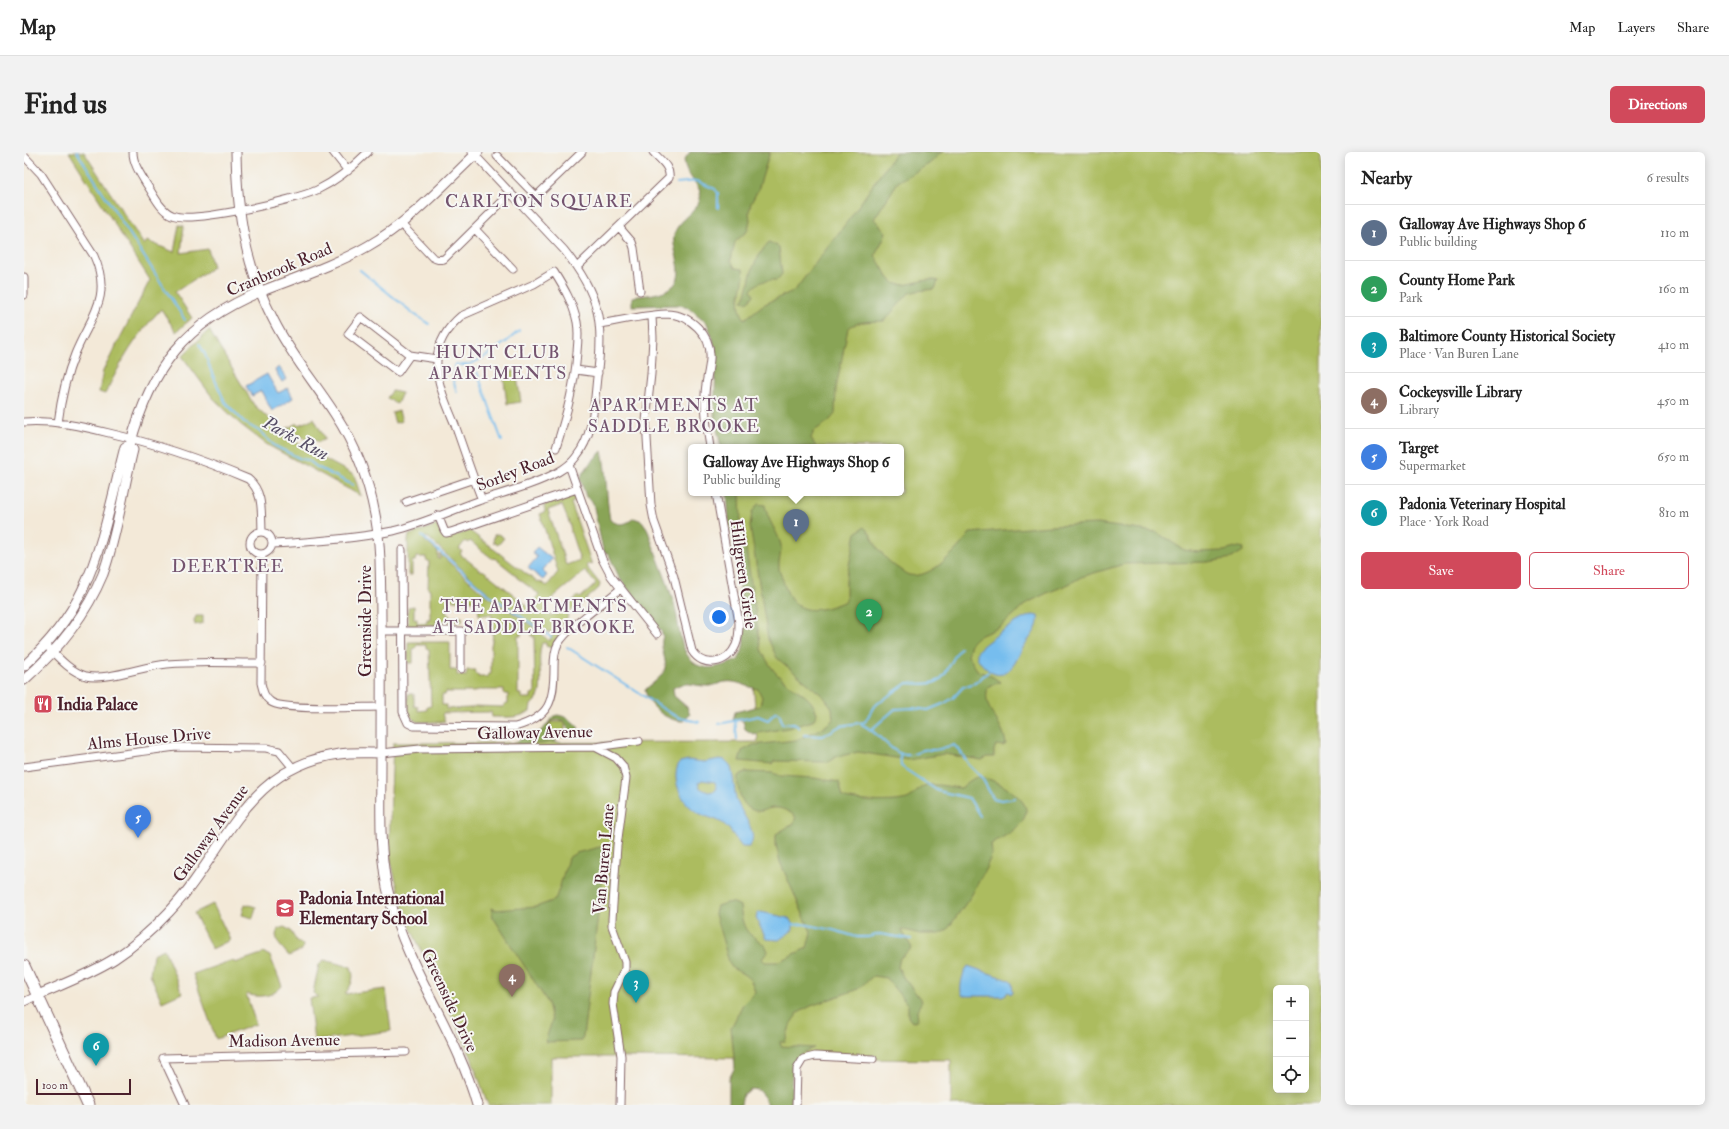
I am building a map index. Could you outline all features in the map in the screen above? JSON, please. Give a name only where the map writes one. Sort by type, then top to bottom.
[{"type":"main road","points":[[24,966],[88,1105]]},
{"type":"street","points":[[133,152],[136,167],[161,207],[170,215],[189,218],[283,202],[318,190],[348,171],[368,152]]},
{"type":"street","name":"Greenside Drive","points":[[236,152],[239,210],[246,247],[260,292],[285,342],[335,414],[350,440],[366,480],[378,533],[380,560],[381,840],[385,873],[390,899],[404,940],[465,1070],[477,1105]]},
{"type":"street","points":[[333,152],[348,171]]},
{"type":"street","points":[[525,207],[582,152]]},
{"type":"street","points":[[577,267],[620,228],[669,178],[670,172],[667,167],[653,152]]},
{"type":"street","name":"Sorley Road","points":[[273,544],[310,542],[394,530],[547,478],[569,465],[585,445],[590,431],[601,347],[600,324],[596,305],[577,267],[554,238],[475,153]]},
{"type":"street","name":"Cranbrook Road","points":[[24,666],[45,644],[76,603],[87,582],[101,537],[125,447],[131,441],[140,411],[151,385],[164,365],[183,342],[210,318],[231,306],[260,292],[346,258],[369,245],[401,224],[475,153]]},
{"type":"street","points":[[24,156],[41,174],[94,256],[100,268],[101,296],[98,308],[70,368],[61,403],[58,423]]},
{"type":"street","points":[[497,156],[536,196]]},
{"type":"street","points":[[401,224],[437,260],[444,258],[511,193]]},
{"type":"street","points":[[620,228],[632,242],[634,248],[640,291]]},
{"type":"street","points":[[475,229],[513,269]]},
{"type":"street","points":[[482,500],[442,390],[437,359],[445,335],[461,316],[534,284],[554,272],[565,290],[574,310],[578,337],[576,370],[570,401],[556,448]]},
{"type":"street","points":[[24,277],[24,295]]},
{"type":"street","points":[[600,324],[667,314],[684,318],[698,327],[707,342],[710,359],[705,394],[706,421],[710,444]]},
{"type":"street","name":"Hillgreen Circle","points":[[652,316],[653,338],[646,421],[651,505],[654,521],[674,577],[692,651],[696,657],[708,662],[722,660],[727,657],[736,644],[739,635],[739,624],[717,496]]},
{"type":"street","points":[[410,355],[398,372],[348,334],[361,318],[410,355],[437,359]]},
{"type":"street","points":[[576,370],[598,373]]},
{"type":"street","points":[[24,422],[58,423],[85,427],[131,441],[173,450],[248,479],[257,488],[259,494],[262,531]]},
{"type":"street","name":"Cranbrook Road","points":[[24,680],[53,652],[83,612],[103,573],[133,450],[131,441]]},
{"type":"street","points":[[569,465],[602,559],[620,589],[657,634]]},
{"type":"street","points":[[406,502],[474,479]]},
{"type":"street","points":[[438,515],[446,533],[577,489]]},
{"type":"street","points":[[262,531],[269,535],[273,544],[269,551],[262,554],[253,551],[249,544],[253,534],[262,531]]},
{"type":"street","points":[[402,550],[403,712],[408,723],[414,726],[515,727],[526,724],[535,719],[548,707],[552,699],[554,659],[558,644],[570,630],[620,589]]},
{"type":"street","points":[[262,554],[261,683],[264,695],[269,701],[284,707],[381,707]]},
{"type":"street","points":[[381,631],[461,631],[461,668]]},
{"type":"street","points":[[45,644],[78,673],[97,677],[168,664],[262,663]]},
{"type":"street","name":"Galloway Avenue","points":[[24,1002],[107,963],[154,927],[190,887],[241,812],[253,798],[264,787],[293,768],[324,757],[338,754],[381,753],[420,749],[595,748],[640,741]]},
{"type":"street","name":"Alms House Drive","points":[[24,767],[176,747],[266,748],[279,751],[293,768]]},
{"type":"street","name":"Van Buren Lane","points":[[595,748],[616,758],[623,766],[626,778],[617,846],[612,919],[612,926],[625,962],[625,969],[614,992],[613,1004],[621,1056],[620,1105]]},
{"type":"street","name":"Madison Avenue","points":[[185,1105],[163,1058],[406,1052]]},
{"type":"street","points":[[796,1105],[797,1069],[803,1059],[815,1056],[873,1059]]},
{"type":"green space","points":[[69,152],[84,152],[144,245],[147,241],[174,252],[179,225],[184,226],[181,253],[208,249],[213,267],[175,292],[192,318],[176,332],[161,309],[130,349],[105,394],[99,392],[103,371],[150,280]]},
{"type":"green space","points":[[690,152],[770,152],[758,190],[751,203],[748,230],[735,242],[731,260],[735,268],[743,269],[743,283],[739,301],[741,313],[745,319],[763,305],[795,290],[850,218],[896,152],[942,152],[929,164],[898,182],[874,219],[886,232],[875,256],[888,277],[893,282],[905,285],[925,280],[938,281],[935,289],[909,293],[884,321],[861,323],[852,325],[848,328],[836,388],[835,414],[829,421],[814,431],[811,438],[814,444],[720,444],[714,416],[716,366],[713,339],[707,323],[685,306],[632,306],[632,297],[664,291],[673,286],[677,281],[679,268],[674,235],[676,229],[698,204],[700,198],[699,188],[689,175],[684,160]]},
{"type":"green space","points":[[708,152],[1321,152],[1321,1105],[951,1105],[951,1060],[551,1057],[551,1105],[488,1105],[470,1054],[405,916],[391,862],[389,844],[393,743],[758,742],[737,496],[904,496],[904,444],[733,444]]},
{"type":"green space","points":[[769,242],[779,247],[782,274],[777,280],[766,281],[757,285],[751,290],[754,295],[748,302],[742,301],[747,292],[756,261]]},
{"type":"green space","points":[[209,330],[254,405],[286,434],[284,430],[297,423],[299,425],[314,418],[325,439],[319,442],[311,438],[306,440],[299,434],[291,438],[306,449],[354,475],[361,496],[266,444],[240,424],[213,398],[182,356]]},
{"type":"green space","points":[[516,371],[521,402],[507,404],[503,373]]},
{"type":"green space","points":[[392,391],[402,393],[397,404],[387,398]]},
{"type":"green space","points":[[399,411],[402,421],[395,423],[392,413]]},
{"type":"green space","points":[[602,451],[610,520],[622,524],[634,518],[642,521],[647,528],[676,609],[679,632],[683,647],[690,659],[695,664],[700,666],[713,667],[738,660],[742,652],[744,643],[742,617],[744,609],[740,592],[737,556],[729,522],[727,496],[740,496],[741,528],[744,536],[761,649],[769,664],[777,674],[785,682],[811,701],[817,713],[813,721],[788,728],[753,734],[745,729],[743,721],[733,720],[735,712],[760,706],[762,697],[758,689],[733,682],[725,682],[709,686],[683,684],[673,688],[674,696],[687,707],[690,715],[683,721],[670,719],[654,707],[645,690],[663,674],[664,671],[665,663],[662,645],[663,636],[661,631],[620,579],[608,553],[605,553],[603,550],[593,503],[586,497],[580,478],[590,463]]},
{"type":"green space","points":[[571,495],[578,500],[571,503],[592,565],[588,564],[586,566],[600,584],[599,588],[579,606],[573,609],[568,614],[567,619],[557,628],[562,632],[552,648],[546,646],[546,643],[542,643],[540,650],[541,683],[539,695],[531,705],[530,711],[526,714],[507,717],[492,717],[491,712],[444,713],[442,714],[445,722],[418,722],[414,720],[408,710],[408,694],[414,694],[414,706],[418,707],[418,711],[427,710],[427,707],[431,706],[429,649],[426,648],[426,645],[416,645],[416,648],[413,649],[413,663],[408,663],[408,642],[450,642],[450,670],[457,670],[457,675],[466,676],[467,670],[475,670],[475,674],[478,674],[478,677],[488,677],[488,674],[491,674],[491,645],[493,631],[492,615],[479,615],[478,601],[449,600],[449,603],[446,603],[446,613],[449,614],[450,617],[462,617],[462,621],[436,621],[436,628],[432,628],[433,626],[430,624],[429,628],[408,626],[408,607],[414,606],[414,619],[417,619],[417,623],[427,623],[427,619],[430,619],[430,590],[428,589],[429,561],[426,560],[426,557],[416,557],[415,561],[412,561],[412,575],[408,575],[409,535],[437,525],[442,536],[445,538],[470,531],[537,582],[539,581],[547,586],[558,572],[540,514],[545,512],[544,505]],"holes":[[[562,505],[580,560],[566,565],[548,510]],[[425,537],[429,538],[502,604],[535,626],[553,634],[549,641],[538,630],[481,591],[440,554],[440,559],[438,559],[438,552],[425,541]],[[465,541],[468,543],[470,541],[493,559],[494,558],[497,560],[517,576],[516,577],[539,594],[529,607],[460,554],[462,551],[459,549]],[[585,571],[596,584],[580,598],[578,596],[556,615],[554,613],[551,616],[545,608],[548,606],[546,603]],[[521,632],[531,632],[531,636],[534,636],[535,694],[531,694],[531,698],[522,698],[522,694],[518,694],[518,636],[521,636]],[[504,690],[504,694],[508,694],[508,703],[504,704],[504,707],[475,706],[471,708],[446,709],[446,705],[442,705],[442,695],[445,695],[446,692]]]},
{"type":"green space","points":[[787,496],[798,496],[795,500]]},
{"type":"green space","points":[[758,504],[765,505],[781,545],[779,569],[789,595],[795,603],[801,607],[809,609],[826,608],[846,601],[846,579],[856,533],[864,527],[870,533],[878,549],[886,558],[896,567],[909,575],[926,573],[935,568],[951,555],[970,533],[1050,526],[1097,524],[1156,532],[1184,550],[1198,552],[1224,551],[1239,547],[1244,548],[1243,551],[1232,558],[1208,562],[1124,564],[1081,577],[1027,603],[1000,627],[977,637],[971,643],[968,655],[977,670],[1000,682],[988,687],[987,694],[988,704],[1002,730],[1006,744],[1003,746],[996,745],[994,757],[987,757],[982,760],[944,754],[909,760],[858,752],[836,757],[828,762],[774,761],[772,764],[739,761],[742,751],[753,745],[796,740],[824,727],[833,720],[832,708],[824,697],[777,658],[768,639],[750,526],[752,512]]},
{"type":"green space","points":[[498,534],[504,538],[498,545],[493,542],[494,535]]},
{"type":"green space","points":[[196,616],[203,616],[203,623],[195,625],[194,621]]},
{"type":"green space","points":[[557,715],[569,719],[579,728],[574,733],[569,730],[564,721],[555,720],[549,723],[549,736],[550,738],[557,739],[555,742],[542,744],[518,744],[517,741],[535,734]]},
{"type":"green space","points":[[550,722],[565,722],[565,737],[550,736]]},
{"type":"green space","points":[[745,772],[773,773],[781,776],[814,778],[839,782],[843,797],[848,799],[874,801],[907,799],[922,787],[927,785],[961,788],[979,777],[992,780],[1015,794],[1025,806],[1026,812],[1021,823],[1017,827],[991,844],[992,854],[986,868],[971,896],[947,930],[939,934],[920,934],[901,929],[912,948],[900,958],[898,967],[903,977],[922,1001],[917,1010],[918,1020],[912,1022],[908,1017],[908,1005],[886,978],[873,976],[858,989],[811,1006],[798,1013],[791,1023],[785,1042],[780,1042],[781,1046],[814,1048],[806,1051],[796,1060],[792,1076],[791,1105],[767,1105],[764,1097],[758,1090],[751,1089],[743,1094],[741,1105],[729,1105],[729,1079],[735,1067],[731,1028],[743,1004],[755,992],[750,980],[732,968],[729,962],[715,914],[717,906],[731,903],[740,906],[741,916],[745,928],[752,936],[764,945],[768,951],[762,959],[765,962],[777,962],[807,948],[811,932],[780,862],[776,845],[776,834],[793,824],[796,817],[786,810],[779,808],[759,811],[752,810],[748,807],[741,798],[738,787],[738,776]]},
{"type":"green space","points":[[604,846],[606,850],[583,1037],[581,1041],[545,1042],[552,1021],[548,1003],[493,917],[491,908],[495,910],[536,907],[555,900],[568,858],[576,853]]},
{"type":"green space","points":[[213,904],[230,940],[212,949],[194,913]]},
{"type":"green space","points":[[245,904],[256,907],[253,918],[242,915]]},
{"type":"green space","points":[[284,927],[290,930],[297,942],[300,942],[303,945],[302,950],[289,956],[278,943],[276,935],[278,929]]},
{"type":"green space","points":[[164,949],[182,993],[162,1002],[150,974],[153,954]]},
{"type":"green space","points":[[264,953],[270,956],[282,986],[278,990],[266,996],[246,994],[256,1024],[216,1039],[193,974],[233,960],[235,963]]},
{"type":"green space","points":[[324,960],[351,967],[353,975],[352,981],[345,994],[386,989],[391,1031],[314,1041],[309,998],[319,997],[313,993],[319,964]]},
{"type":"water","points":[[279,367],[287,379],[282,382],[275,370]]},
{"type":"water","points":[[267,374],[278,393],[288,388],[293,398],[272,411],[261,391],[252,396],[246,386]]},
{"type":"water","points":[[537,547],[552,559],[542,571],[547,575],[543,580],[528,568],[537,557],[532,553]]},
{"type":"water","points":[[1033,615],[1038,616],[1038,624],[1013,666],[1001,674],[992,673],[987,670],[977,657],[977,652],[979,649],[1021,619]]},
{"type":"water","points":[[720,759],[725,760],[730,765],[736,798],[751,829],[752,841],[749,847],[742,847],[725,825],[697,812],[686,803],[682,797],[676,775],[680,762],[688,760],[704,762]],"holes":[[[702,780],[715,782],[717,788],[715,791],[708,792],[700,788],[698,783]]]},
{"type":"water","points":[[761,912],[789,918],[793,925],[793,930],[779,940],[766,939],[756,918],[758,913]]},
{"type":"water","points":[[968,966],[1009,980],[1012,983],[1013,993],[1011,994],[1008,992],[1003,996],[963,996],[961,993],[961,983],[964,972]]},
{"type":"waterway","name":"Parks Run","points":[[77,152],[185,320]]},
{"type":"waterway","points":[[677,183],[697,181],[715,189],[718,193],[718,208]]},
{"type":"waterway","points":[[360,270],[414,314],[429,324]]},
{"type":"waterway","points":[[457,392],[453,380],[455,364],[464,365],[486,356],[519,331]]},
{"type":"waterway","name":"Parks Run","points":[[199,344],[205,354],[225,402],[245,423],[259,431],[275,446],[301,459],[308,460],[317,467],[353,485]]},
{"type":"waterway","points":[[477,372],[502,441]]},
{"type":"waterway","name":"Parks Run","points":[[422,536],[487,593],[551,637]]},
{"type":"waterway","name":"Parks Run","points":[[567,647],[670,713],[680,718],[699,722]]},
{"type":"waterway","points":[[804,735],[823,736],[840,726],[865,722],[874,706],[907,683],[930,683],[942,678],[960,648]]},
{"type":"waterway","points":[[872,729],[895,709],[913,708],[928,710],[945,703],[953,698],[963,687],[975,683],[988,672]]},
{"type":"waterway","points":[[719,724],[758,716],[768,720],[776,712],[780,715],[782,724],[794,723],[799,728]]},
{"type":"waterway","points":[[735,720],[737,739]]},
{"type":"waterway","points":[[861,724],[873,731],[894,750],[906,755],[924,750],[936,750],[954,745],[969,765],[982,778],[993,798],[1001,800],[1015,798]]},
{"type":"waterway","points":[[900,753],[901,766],[938,791],[969,798],[980,816]]},
{"type":"waterway","points":[[793,925],[803,924],[857,937],[868,937],[880,934],[911,939]]},
{"type":"place","name":"Galloway Ave Highways Shop 6","points":[[796,542]]},
{"type":"place","name":"County Home Park","points":[[869,632]]},
{"type":"place","name":"India Palace","points":[[43,704]]},
{"type":"place","name":"Target","points":[[138,838]]},
{"type":"place","name":"Padonia International Elementary School","points":[[285,908]]},
{"type":"place","name":"Cockeysville Library","points":[[512,997]]},
{"type":"place","name":"Baltimore County Historical Society","points":[[636,1003]]},
{"type":"place","name":"Padonia Veterinary Hospital","points":[[96,1066]]},
{"type":"district","name":"CARLTON SQUARE","points":[[539,201]]},
{"type":"district","name":"HUNT CLUB APARTMENTS","points":[[498,362]]},
{"type":"district","name":"APARTMENTS AT SADDLE BROOKE","points":[[674,415]]},
{"type":"district","name":"DEERTREE","points":[[228,566]]},
{"type":"district","name":"THE APARTMENTS AT SADDLE BROOKE","points":[[534,616]]}]
